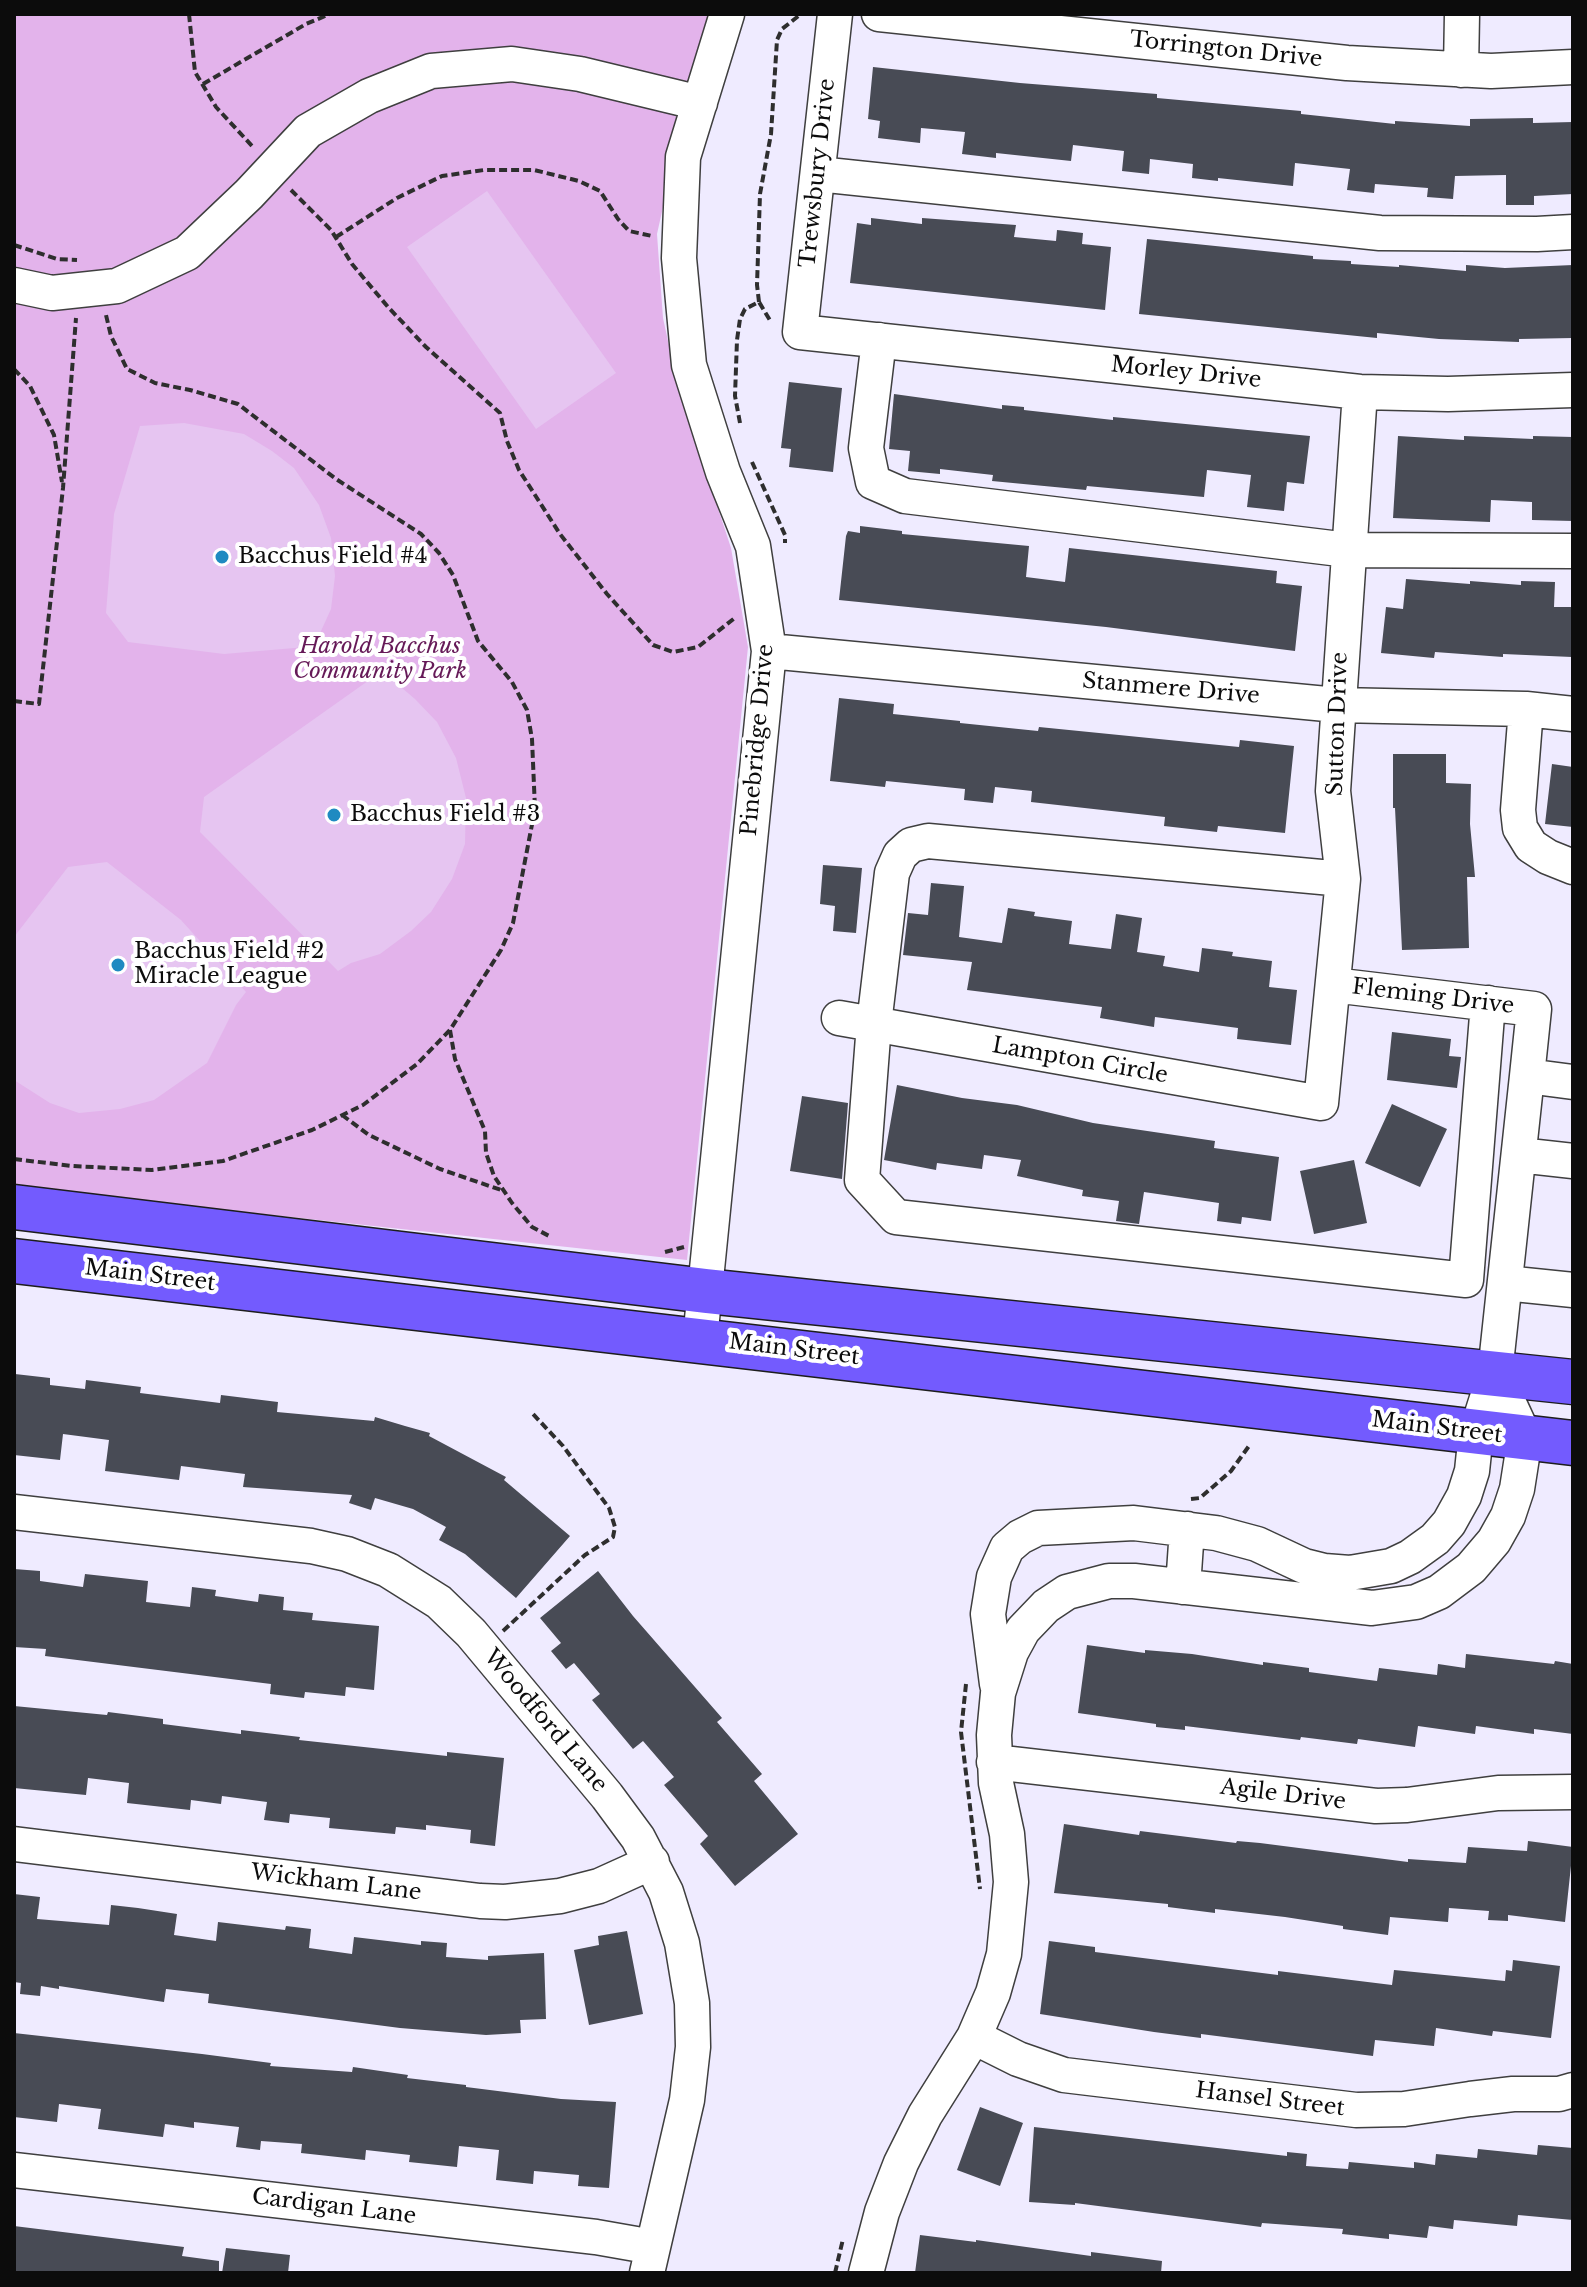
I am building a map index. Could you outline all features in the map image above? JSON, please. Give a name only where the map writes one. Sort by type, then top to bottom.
[{"type":"main road","points":[[14,1207],[694,1256],[1573,1382]]},
{"type":"main road","name":"Main Street","points":[[14,1261],[1573,1443]]},
{"type":"street","name":"Pinebridge Drive","points":[[700,1339],[694,1256],[769,651],[753,546],[723,472],[689,365],[679,258],[683,157],[727,14]]},
{"type":"street","name":"Trewsbury Drive","points":[[800,332],[835,14]]},
{"type":"street","name":"Torrington Drive","points":[[888,14],[1347,63],[1491,71],[1573,67]]},
{"type":"street","points":[[1461,70],[1462,14]]},
{"type":"street","points":[[14,285],[52,293],[117,286],[187,253],[249,194],[308,131],[369,96],[431,71],[512,64],[580,74],[700,103]]},
{"type":"street","points":[[818,174],[1380,233],[1573,232]]},
{"type":"street","name":"Morley Drive","points":[[800,332],[1360,392],[1448,394],[1573,390]]},
{"type":"street","points":[[879,340],[866,448],[873,482],[905,496],[1348,550],[1573,551]]},
{"type":"street","name":"Sutton Drive","points":[[1321,1103],[1343,879],[1333,791],[1360,392]]},
{"type":"street","name":"Stanmere Drive","points":[[769,651],[1337,705],[1526,709],[1573,714]]},
{"type":"street","points":[[1526,709],[1518,810],[1520,828],[1531,846],[1573,867]]},
{"type":"street","points":[[1343,879],[928,841],[911,845],[900,855],[892,873],[874,1024],[862,1180],[896,1217],[1466,1280],[1488,1003]]},
{"type":"street","name":"Fleming Drive","points":[[1333,985],[1534,1009],[1527,1076]]},
{"type":"street","name":"Lampton Circle","points":[[839,1018],[1321,1103]]},
{"type":"street","points":[[866,2273],[882,2212],[901,2163],[925,2115],[974,2037],[998,1977],[1008,1930],[1010,1858],[994,1762],[998,1693],[988,1614],[996,1568],[1012,1543],[1029,1532],[1055,1525],[1134,1523],[1188,1514],[1243,1540],[1324,1571],[1350,1573],[1391,1566],[1427,1546],[1449,1523],[1470,1481],[1476,1433],[1495,1373],[1527,1076],[1573,1082]]},
{"type":"street","points":[[1519,1155],[1573,1161]]},
{"type":"street","points":[[1505,1283],[1573,1290]]},
{"type":"street","points":[[998,1693],[1011,1652],[1023,1630],[1046,1606],[1067,1592],[1090,1584],[1119,1580],[1372,1608],[1396,1607],[1429,1597],[1453,1583],[1471,1568],[1500,1532],[1517,1489],[1525,1438],[1495,1373]]},
{"type":"street","name":"Woodford Lane","points":[[14,1512],[311,1546],[347,1554],[402,1577],[439,1602],[471,1633],[615,1806],[652,1862],[666,1892],[682,1943],[689,1977],[693,2030],[687,2100],[650,2260]]},
{"type":"street","points":[[1183,1587],[1188,1514]]},
{"type":"street","name":"Agile Drive","points":[[994,1762],[1376,1806],[1438,1802],[1498,1793],[1573,1792]]},
{"type":"street","name":"Wickham Lane","points":[[14,1844],[465,1900],[505,1902],[537,1900],[584,1890],[652,1862]]},
{"type":"street","name":"Hansel Street","points":[[974,2037],[1018,2059],[1064,2075],[1356,2110],[1404,2109],[1483,2097],[1552,2095],[1573,2090]]},
{"type":"street","name":"Cardigan Lane","points":[[14,2170],[596,2237],[650,2260]]},
{"type":"path","points":[[189,14],[195,72],[216,107],[254,148]]},
{"type":"path","points":[[203,84],[306,24],[330,14]]},
{"type":"path","points":[[800,332],[784,347],[759,302],[757,285],[760,194],[771,134],[777,40],[782,29],[801,14]]},
{"type":"path","points":[[336,237],[397,198],[442,176],[484,170],[534,170],[579,181],[600,191],[629,231],[652,236]]},
{"type":"path","points":[[288,187],[336,237],[352,264],[388,307],[426,347],[500,413],[519,470],[560,534],[607,594],[653,645],[673,652],[698,647],[734,617],[763,609]]},
{"type":"path","points":[[652,229],[653,249]]},
{"type":"path","points":[[740,426],[735,396],[737,340],[745,309],[759,302]]},
{"type":"path","points":[[14,1159],[152,1170],[223,1161],[312,1130],[363,1105],[406,1072],[450,1030],[501,950],[513,923],[535,809],[532,739],[527,710],[512,682],[478,641],[453,575],[439,553],[421,534],[336,479],[238,404],[155,383],[127,369],[111,336],[105,309]]},
{"type":"path","points":[[14,701],[39,704],[63,488],[76,318]]},
{"type":"path","points":[[14,369],[30,386],[54,435],[63,488]]},
{"type":"path","points":[[749,455],[785,535],[785,543]]},
{"type":"path","points":[[450,1030],[455,1059],[485,1131],[486,1153],[494,1176],[532,1227],[557,1241]]},
{"type":"path","points":[[342,1115],[369,1135],[440,1169],[504,1191]]},
{"type":"path","points":[[662,1254],[694,1256]]},
{"type":"path","points":[[496,1663],[518,1650],[503,1631],[585,1555],[613,1537],[615,1527],[609,1508],[563,1446],[532,1413]]},
{"type":"path","points":[[1188,1514],[1249,1446]]},
{"type":"path","points":[[968,1673],[961,1732],[980,1893]]},
{"type":"path","points":[[835,2273],[847,2226]]},
{"type":"green space","name":"Harold Bacchus Community Park","points":[[14,14],[714,14],[693,72],[657,234],[663,318],[678,387],[731,548],[748,647],[687,1260],[14,1187]]},
{"type":"shaded area","points":[[487,191],[616,373],[536,429],[407,247]]},
{"type":"shaded area","name":"Bacchus Field #4","points":[[184,423],[244,434],[272,451],[294,468],[319,505],[331,538],[335,576],[331,609],[318,646],[224,654],[128,642],[106,613],[114,514],[140,426]]},
{"type":"shaded area","name":"Bacchus Field #3","points":[[382,671],[437,722],[456,758],[466,798],[465,844],[452,879],[431,912],[380,954],[351,963],[338,971],[200,832],[204,797]]},
{"type":"shaded area","name":"Bacchus Field #2 Miracle League","points":[[107,862],[181,920],[246,992],[236,1005],[207,1063],[154,1100],[120,1109],[79,1113],[50,1103],[14,1080],[14,937],[68,867]]},
{"type":"building","points":[[873,67],[1157,94],[1157,98],[1301,111],[1301,114],[1395,124],[1395,121],[1470,126],[1470,119],[1533,118],[1533,123],[1573,122],[1573,194],[1534,196],[1534,205],[1506,205],[1506,175],[1455,176],[1453,199],[1427,197],[1428,188],[1375,184],[1374,193],[1347,190],[1350,169],[1295,163],[1293,186],[1218,178],[1218,181],[1192,178],[1193,164],[1150,159],[1149,174],[1122,171],[1124,151],[1073,145],[1071,161],[996,153],[996,158],[962,154],[965,132],[921,128],[920,143],[878,138],[880,121],[868,119]]},
{"type":"building","points":[[871,218],[922,224],[922,218],[1016,225],[1014,237],[1056,241],[1057,230],[1083,233],[1082,244],[1111,247],[1105,310],[850,283],[857,223],[871,225]]},
{"type":"building","points":[[1147,239],[1399,267],[1466,271],[1466,265],[1505,268],[1573,265],[1573,338],[1519,339],[1519,342],[1377,333],[1377,338],[1139,314]]},
{"type":"building","points":[[789,382],[842,388],[833,472],[789,467],[791,449],[781,448]]},
{"type":"building","points":[[894,394],[1002,409],[1002,405],[1113,420],[1113,417],[1310,436],[1304,484],[1287,482],[1284,511],[1247,507],[1251,475],[1207,470],[1204,497],[992,481],[993,475],[940,469],[940,474],[908,471],[910,451],[889,449]]},
{"type":"building","points":[[1398,436],[1464,440],[1464,436],[1573,437],[1573,521],[1532,520],[1532,502],[1491,500],[1490,522],[1393,518]]},
{"type":"building","points":[[860,526],[902,531],[902,534],[1029,546],[1026,577],[1065,582],[1069,548],[1277,571],[1276,583],[1302,586],[1295,651],[1106,627],[839,600],[846,536],[848,531],[860,533]]},
{"type":"building","points":[[1406,579],[1470,584],[1470,581],[1521,585],[1521,581],[1555,582],[1554,607],[1573,607],[1572,657],[1503,654],[1503,657],[1435,652],[1434,658],[1381,653],[1386,607],[1403,609]]},
{"type":"building","points":[[839,698],[894,704],[893,714],[960,723],[1038,731],[1039,727],[1239,747],[1240,740],[1294,746],[1285,833],[1218,826],[1217,832],[1164,826],[1165,817],[1031,802],[1032,791],[995,787],[993,803],[964,800],[965,789],[886,781],[885,787],[830,781]]},
{"type":"building","points":[[1393,754],[1446,754],[1446,783],[1471,784],[1470,824],[1475,877],[1467,877],[1469,948],[1402,950],[1393,808]]},
{"type":"building","points":[[1552,764],[1573,767],[1573,827],[1545,824]]},
{"type":"building","points":[[823,865],[862,868],[856,933],[833,931],[835,906],[820,904]]},
{"type":"building","points":[[931,883],[964,886],[959,937],[1002,943],[1008,908],[1035,912],[1034,916],[1072,921],[1069,944],[1111,949],[1116,914],[1142,918],[1137,952],[1165,956],[1163,966],[1199,972],[1202,948],[1272,961],[1269,987],[1297,990],[1291,1045],[1237,1039],[1238,1028],[1155,1017],[1154,1027],[1100,1018],[1102,1007],[967,990],[972,962],[903,955],[908,913],[928,915]]},
{"type":"building","points":[[1392,1032],[1451,1039],[1449,1056],[1461,1057],[1457,1088],[1387,1080]]},
{"type":"building","points":[[897,1085],[1017,1105],[1093,1123],[1215,1141],[1214,1148],[1279,1157],[1271,1221],[1242,1217],[1241,1224],[1217,1221],[1219,1203],[1144,1192],[1139,1224],[1116,1221],[1119,1201],[1082,1196],[1083,1190],[1017,1176],[1021,1160],[984,1155],[982,1169],[937,1163],[936,1170],[884,1160]]},
{"type":"building","points":[[802,1096],[848,1103],[842,1179],[790,1171]]},
{"type":"building","points":[[1392,1104],[1447,1129],[1420,1187],[1365,1163]]},
{"type":"building","points":[[1354,1160],[1367,1223],[1314,1234],[1300,1171]]},
{"type":"building","points":[[15,1374],[50,1378],[50,1385],[85,1389],[86,1380],[141,1387],[140,1393],[220,1403],[221,1395],[278,1402],[277,1412],[374,1421],[375,1417],[430,1433],[429,1436],[506,1477],[504,1480],[570,1536],[516,1598],[465,1554],[439,1540],[446,1527],[413,1509],[375,1498],[371,1510],[349,1503],[352,1495],[243,1487],[245,1474],[181,1466],[179,1480],[105,1471],[109,1440],[63,1434],[60,1460],[14,1455]]},
{"type":"building","points":[[14,1569],[40,1571],[40,1581],[83,1587],[85,1574],[148,1581],[146,1602],[190,1607],[192,1587],[216,1590],[215,1596],[258,1602],[259,1594],[284,1597],[283,1610],[313,1613],[312,1620],[379,1626],[374,1690],[346,1687],[345,1696],[305,1692],[304,1698],[270,1694],[271,1684],[45,1656],[46,1649],[14,1647]]},
{"type":"building","points":[[598,1571],[722,1718],[717,1722],[762,1774],[754,1781],[798,1834],[735,1886],[700,1844],[708,1836],[664,1785],[674,1777],[643,1741],[633,1749],[592,1700],[600,1694],[574,1663],[566,1669],[551,1651],[561,1643],[540,1618]]},
{"type":"building","points":[[1087,1645],[1145,1653],[1145,1650],[1192,1654],[1263,1665],[1263,1662],[1377,1681],[1379,1668],[1437,1675],[1438,1664],[1465,1668],[1466,1654],[1573,1664],[1573,1734],[1534,1729],[1534,1734],[1476,1726],[1475,1734],[1418,1726],[1415,1747],[1358,1739],[1357,1744],[1301,1737],[1300,1740],[1185,1726],[1185,1730],[1078,1713]]},
{"type":"building","points":[[14,1706],[107,1715],[108,1712],[163,1719],[163,1724],[241,1734],[241,1730],[300,1737],[299,1740],[447,1756],[447,1752],[504,1758],[495,1846],[470,1843],[471,1830],[426,1825],[426,1830],[396,1827],[395,1834],[329,1828],[330,1818],[290,1814],[289,1823],[264,1820],[267,1802],[222,1796],[221,1804],[191,1800],[190,1810],[127,1803],[129,1783],[88,1778],[86,1795],[14,1788]]},
{"type":"building","points":[[1064,1824],[1139,1835],[1140,1831],[1260,1843],[1408,1862],[1408,1859],[1466,1863],[1468,1847],[1527,1851],[1528,1841],[1573,1847],[1565,1922],[1508,1915],[1508,1921],[1488,1920],[1489,1911],[1449,1908],[1448,1922],[1390,1917],[1388,1935],[1285,1917],[1215,1909],[1215,1913],[1168,1907],[1168,1904],[1054,1893]]},
{"type":"building","points":[[14,1894],[40,1897],[37,1919],[109,1925],[111,1905],[138,1908],[177,1914],[174,1935],[216,1941],[218,1922],[285,1930],[286,1926],[311,1929],[309,1948],[352,1954],[354,1937],[421,1945],[421,1941],[447,1943],[446,1957],[488,1960],[488,1956],[544,1953],[546,2019],[520,2020],[521,2033],[486,2035],[400,2028],[208,2003],[209,1994],[166,1989],[164,2002],[59,1986],[59,1989],[41,1986],[40,1996],[20,1994],[21,1983],[14,1982]]},
{"type":"building","points":[[627,1931],[643,2014],[589,2025],[574,1950],[599,1945],[598,1936]]},
{"type":"building","points":[[1049,1941],[1095,1947],[1095,1952],[1278,1975],[1278,1971],[1392,1985],[1394,1970],[1505,1981],[1506,1970],[1512,1971],[1513,1960],[1560,1966],[1551,2038],[1493,2031],[1492,2036],[1436,2028],[1434,2046],[1375,2040],[1373,2056],[1201,2034],[1201,2038],[1040,2014]]},
{"type":"building","points":[[14,2033],[202,2054],[271,2063],[270,2066],[352,2072],[353,2067],[466,2087],[561,2099],[616,2102],[609,2188],[578,2186],[579,2175],[534,2171],[533,2184],[496,2180],[499,2150],[459,2146],[457,2167],[409,2162],[410,2155],[366,2150],[365,2160],[301,2153],[302,2144],[261,2141],[260,2150],[236,2147],[239,2127],[194,2122],[194,2128],[165,2124],[163,2137],[98,2129],[101,2109],[59,2104],[57,2122],[14,2117]]},
{"type":"building","points":[[980,2107],[1023,2123],[1000,2186],[957,2170]]},
{"type":"building","points":[[1034,2127],[1287,2156],[1287,2152],[1307,2154],[1306,2166],[1348,2169],[1349,2162],[1414,2168],[1414,2162],[1435,2165],[1436,2154],[1477,2158],[1478,2149],[1537,2155],[1538,2145],[1573,2148],[1573,2220],[1518,2215],[1517,2226],[1454,2220],[1453,2229],[1429,2226],[1427,2238],[1389,2234],[1389,2239],[1342,2234],[1343,2229],[1262,2223],[1261,2227],[1075,2203],[1029,2202]]},
{"type":"building","points":[[14,2226],[184,2247],[182,2256],[219,2261],[219,2273],[14,2273]]},
{"type":"building","points":[[920,2235],[1091,2256],[1091,2252],[1162,2261],[1161,2273],[915,2273]]},
{"type":"building","points":[[226,2248],[290,2255],[288,2273],[222,2273]]},
{"type":"place","name":"Bacchus Field #4","points":[[222,557]]},
{"type":"place","name":"Bacchus Field #3","points":[[334,815]]},
{"type":"place","name":"Bacchus Field #2 Miracle League","points":[[118,965]]}]
